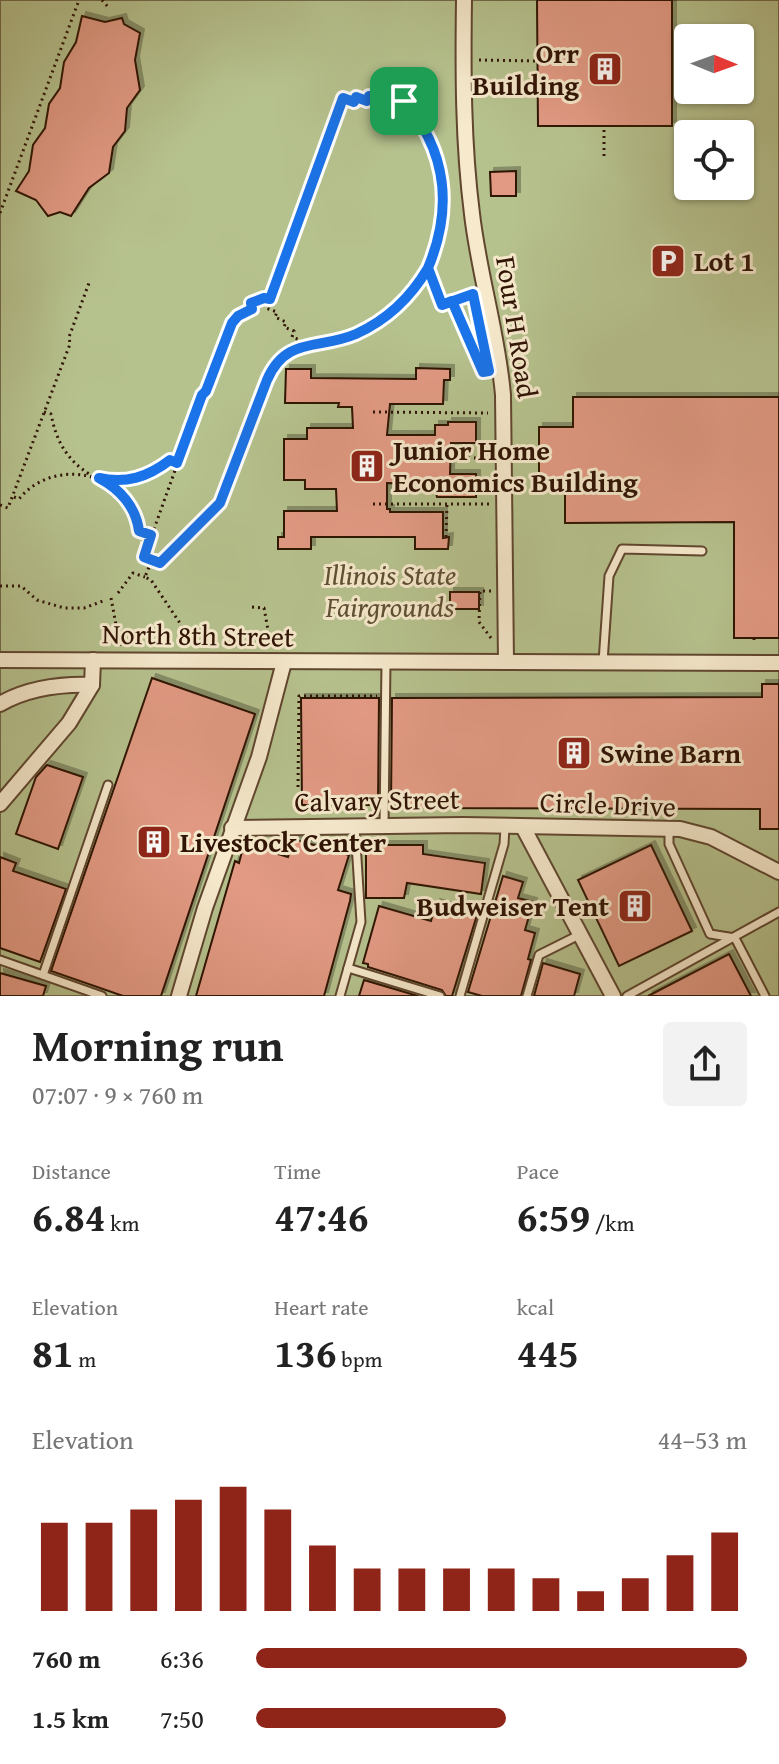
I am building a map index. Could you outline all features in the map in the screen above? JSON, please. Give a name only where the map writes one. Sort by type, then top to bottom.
[{"type":"street","name":"Four H Road","points":[[464,0],[464,129],[472,216],[501,369],[506,662]]},
{"type":"street","name":"North 8th Street","points":[[0,660],[779,663]]},
{"type":"street","points":[[0,804],[69,723],[92,685],[93,660]]},
{"type":"street","points":[[179,996],[205,908],[259,757],[284,662]]},
{"type":"street","points":[[0,704],[32,690],[71,684],[92,685]]},
{"type":"street","points":[[523,827],[613,996]]},
{"type":"street","name":"Calvary Street","points":[[232,828],[523,827]]},
{"type":"street","name":"Circle Drive","points":[[523,827],[669,829],[711,837],[779,872]]},
{"type":"lane","points":[[603,662],[609,576],[622,549],[702,551]]},
{"type":"lane","points":[[384,827],[386,662]]},
{"type":"lane","points":[[43,975],[108,785]]},
{"type":"lane","points":[[340,996],[361,922],[355,827]]},
{"type":"lane","points":[[460,996],[504,844],[505,827]]},
{"type":"lane","points":[[669,829],[669,844],[710,934],[735,938]]},
{"type":"lane","points":[[627,996],[779,912]]},
{"type":"lane","points":[[527,996],[539,955],[581,934]]},
{"type":"lane","points":[[735,938],[765,996]]},
{"type":"lane","points":[[0,960],[102,996]]},
{"type":"lane","points":[[348,968],[440,996]]},
{"type":"lane","points":[[67,996],[71,984]]},
{"type":"path","points":[[0,213],[79,0]]},
{"type":"path","points":[[102,0],[108,7]]},
{"type":"path","points":[[475,60],[538,61]]},
{"type":"path","points":[[270,299],[251,303],[252,309],[232,323],[202,395],[144,557],[160,563],[218,506],[272,368],[283,355],[305,345],[353,335],[379,321],[407,297],[428,268],[440,232],[444,201],[439,166],[427,135],[404,101],[382,95],[380,100],[369,96],[367,101],[356,97],[354,102],[343,98],[270,299],[266,308],[277,312],[275,317],[286,322],[284,327],[294,331],[292,337],[305,345]]},
{"type":"path","points":[[604,126],[604,156]]},
{"type":"path","points":[[428,268],[442,305],[452,301],[473,294],[489,371],[483,372],[452,301]]},
{"type":"path","points":[[0,505],[8,508],[13,496],[89,283]]},
{"type":"path","points":[[44,412],[51,414],[55,434],[65,452],[79,467],[116,489],[126,500],[139,531],[151,535]]},
{"type":"path","points":[[373,412],[495,412]]},
{"type":"path","points":[[450,458],[503,458]]},
{"type":"path","points":[[13,496],[19,499],[36,483],[60,474],[135,478],[153,472],[170,460],[177,463]]},
{"type":"path","points":[[373,504],[490,504]]},
{"type":"path","points":[[446,537],[447,504]]},
{"type":"path","points":[[145,577],[151,560]]},
{"type":"path","points":[[118,593],[133,573],[151,580],[196,643],[196,651]]},
{"type":"path","points":[[0,586],[21,586],[37,600],[64,608],[84,608],[103,601]]},
{"type":"path","points":[[492,591],[480,591],[479,622],[493,641]]},
{"type":"path","points":[[111,598],[121,649]]},
{"type":"path","points":[[252,607],[264,608],[271,646]]},
{"type":"path","points":[[298,787],[299,696],[385,696]]},
{"type":"green space","name":"Illinois State Fairgrounds","points":[[0,0],[779,0],[779,996],[0,996]]},
{"type":"building","name":"Orr Building","points":[[537,0],[672,0],[672,126],[538,126]]},
{"type":"building","points":[[82,16],[105,22],[122,18],[124,24],[140,33],[135,60],[140,90],[127,108],[125,131],[113,147],[109,173],[89,188],[71,216],[60,212],[48,216],[36,200],[16,191],[29,171],[33,145],[45,128],[49,104],[60,88],[64,62],[76,42]]},
{"type":"building","points":[[516,171],[516,196],[491,196],[490,172]]},
{"type":"building","name":"Junior Home Economics Building","points":[[416,368],[450,369],[450,380],[444,380],[443,404],[390,404],[387,435],[435,435],[435,425],[476,422],[476,443],[451,443],[450,474],[476,474],[476,497],[437,497],[434,484],[387,483],[387,509],[390,512],[443,512],[443,538],[449,537],[448,549],[415,549],[415,537],[311,537],[311,549],[278,549],[278,537],[284,537],[284,511],[337,511],[336,489],[305,489],[305,480],[284,480],[284,439],[307,439],[307,428],[353,428],[352,407],[338,407],[339,403],[285,403],[286,369],[311,369],[311,378],[416,379]]},
{"type":"building","points":[[573,397],[779,397],[779,638],[734,638],[734,522],[565,523],[565,490],[539,490],[539,427],[573,427]]},
{"type":"building","points":[[450,592],[479,592],[479,609],[450,609]]},
{"type":"building","name":"Livestock Center","points":[[152,678],[255,714],[161,996],[123,996],[51,971]]},
{"type":"building","name":"Swine Barn","points":[[762,684],[779,684],[779,829],[760,829],[760,809],[396,808],[397,805],[391,805],[392,698],[762,697]]},
{"type":"building","points":[[301,698],[379,698],[378,805],[366,805],[366,796],[363,805],[302,805]]},
{"type":"building","points":[[47,765],[83,777],[58,849],[16,834],[36,777]]},
{"type":"building","points":[[293,839],[349,855],[338,890],[351,894],[350,901],[324,996],[196,996],[235,861],[239,863],[244,844],[288,857]]},
{"type":"building","points":[[366,845],[423,845],[423,854],[485,863],[481,894],[407,883],[404,898],[366,898]]},
{"type":"building","name":"Budweiser Tent","points":[[651,845],[692,931],[619,966],[578,880]]},
{"type":"building","points":[[0,857],[16,863],[13,871],[66,889],[40,962],[0,948]]},
{"type":"building","points":[[503,876],[523,882],[518,898],[533,902],[525,930],[535,933],[528,959],[531,960],[521,996],[482,996],[468,992]]},
{"type":"building","points":[[436,903],[477,915],[452,996],[363,963],[379,906],[431,921]]},
{"type":"building","points":[[729,954],[751,996],[648,996]]},
{"type":"building","points":[[543,963],[580,974],[574,996],[534,996]]},
{"type":"building","points":[[0,973],[46,986],[43,996],[0,996]]},
{"type":"building","points":[[364,980],[418,996],[359,996]]},
{"type":"place","name":"Orr Building","points":[[605,69]]},
{"type":"place","name":"Lot 1","points":[[668,261]]},
{"type":"place","name":"Junior Home Economics Building","points":[[367,466]]},
{"type":"place","name":"Swine Barn","points":[[574,753]]},
{"type":"place","name":"Livestock Center","points":[[154,842]]},
{"type":"place","name":"Budweiser Tent","points":[[635,906]]},
{"type":"route","points":[[404,101],[382,95],[380,100],[369,96],[367,101],[356,97],[354,102],[343,98],[270,299],[251,303],[252,309],[232,323],[177,463],[170,460],[153,472],[127,480],[99,478],[116,489],[131,506],[139,531],[151,535],[144,557],[160,563],[218,506],[272,368],[283,355],[302,346],[353,335],[379,321],[399,306],[428,268],[442,305],[452,301],[483,372],[489,371],[473,294],[452,301],[442,305],[437,292],[428,268],[444,213],[442,179],[434,149],[420,122],[404,101]]}]
